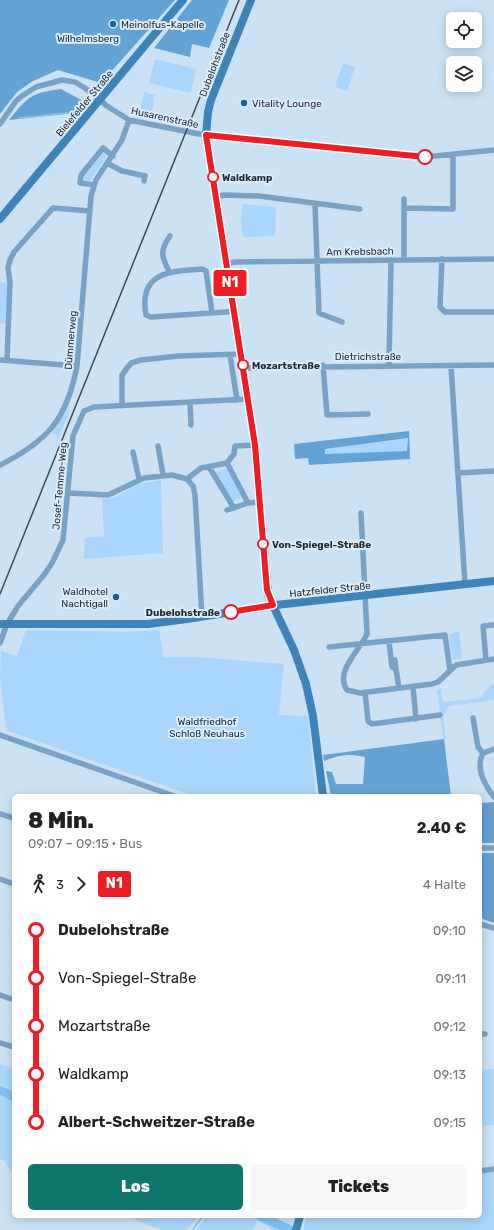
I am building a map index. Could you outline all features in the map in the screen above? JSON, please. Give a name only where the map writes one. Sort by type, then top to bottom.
[{"type":"main road","name":"Bielefelder Straße","points":[[0,220],[183,0]]},
{"type":"main road","name":"Dubelohstraße","points":[[251,0],[210,100],[206,135],[255,445],[267,590],[294,650],[306,684],[313,716],[323,794]]},
{"type":"main road","name":"Hatzfelder Straße","points":[[4,624],[127,625],[202,617],[273,605],[494,581]]},
{"type":"street","name":"Husarenstraße","points":[[0,124],[16,101],[36,87],[46,83],[62,80],[75,82],[129,120],[206,135],[425,157],[453,156],[494,150]]},
{"type":"street","name":"Dümmerweg","points":[[0,465],[23,452],[50,431],[59,420],[71,393],[77,366],[90,211],[94,185],[122,140],[129,120]]},
{"type":"street","points":[[94,185],[80,183],[81,175],[103,148],[113,156]]},
{"type":"street","points":[[404,208],[453,209],[453,156]]},
{"type":"street","points":[[107,163],[122,172],[145,176],[144,181]]},
{"type":"street","points":[[216,196],[249,195],[360,209]]},
{"type":"street","points":[[404,200],[404,259]]},
{"type":"street","points":[[315,204],[319,313],[342,322]]},
{"type":"street","points":[[7,360],[10,283],[8,268],[12,256],[48,211],[53,208],[90,211]]},
{"type":"street","points":[[169,271],[164,261],[162,251],[163,245],[170,236]]},
{"type":"street","points":[[442,259],[440,306],[445,312],[494,312]]},
{"type":"street","name":"Am Krebsbach","points":[[227,263],[318,260],[494,259]]},
{"type":"street","points":[[389,365],[391,260]]},
{"type":"street","points":[[212,313],[206,271],[202,268],[169,271],[158,277],[149,287],[145,296],[146,315],[151,317],[212,313],[234,311]]},
{"type":"street","points":[[241,354],[178,356],[141,360],[131,363],[122,375],[122,405],[190,403],[248,399]]},
{"type":"street","points":[[230,355],[237,400]]},
{"type":"street","points":[[0,360],[77,366]]},
{"type":"street","points":[[323,365],[327,415],[368,414]]},
{"type":"street","name":"Dietrichstraße","points":[[243,368],[323,365],[494,365]]},
{"type":"street","points":[[451,366],[465,584]]},
{"type":"street","points":[[190,403],[191,425]]},
{"type":"street","name":"Josef-Temme-Weg","points":[[0,643],[4,624],[44,575],[65,534],[73,436],[84,411],[94,407],[122,405]]},
{"type":"street","points":[[188,478],[201,468],[227,463],[234,454],[235,446],[255,445]]},
{"type":"street","points":[[158,446],[163,475]]},
{"type":"street","points":[[133,452],[139,479]]},
{"type":"street","points":[[227,463],[248,503]]},
{"type":"street","points":[[209,467],[234,508]]},
{"type":"street","points":[[458,473],[494,471]]},
{"type":"street","points":[[68,493],[108,495],[139,479],[163,475],[180,475],[188,478],[193,486],[195,495],[202,617]]},
{"type":"street","points":[[228,510],[248,503],[260,502]]},
{"type":"street","points":[[361,513],[367,634],[362,644],[348,662],[343,680],[344,686],[351,692],[413,687],[438,682],[456,665],[494,659]]},
{"type":"street","points":[[486,660],[483,626],[494,625]]},
{"type":"street","points":[[329,647],[389,642],[445,635],[450,670]]},
{"type":"street","points":[[389,642],[392,668],[396,669],[399,688]]},
{"type":"street","points":[[413,687],[416,718]]},
{"type":"street","points":[[365,692],[368,721],[372,724],[440,715]]},
{"type":"street","points":[[473,718],[478,747],[483,752]]},
{"type":"street","points":[[0,735],[168,794]]},
{"type":"street","points":[[494,749],[483,752],[479,760],[483,782],[494,797]]},
{"type":"street","points":[[0,814],[12,817]]},
{"type":"street","points":[[482,848],[494,848]]},
{"type":"street","points":[[0,879],[12,883]]},
{"type":"street","points":[[482,925],[494,928]]},
{"type":"street","points":[[0,995],[12,999]]},
{"type":"street","points":[[0,1043],[12,1047]]},
{"type":"street","points":[[482,1171],[494,1169]]},
{"type":"green space","name":"Wilhelmsberg","points":[[0,0],[175,0],[101,83],[58,70],[33,81],[17,92],[0,114]]},
{"type":"green space","points":[[192,0],[229,0],[209,48],[192,44],[190,57],[154,48]]},
{"type":"green space","points":[[155,59],[196,69],[191,93],[149,83]]},
{"type":"green space","points":[[343,63],[355,67],[347,91],[335,87]]},
{"type":"green space","points":[[61,89],[85,102],[75,113],[9,120],[30,97],[42,92]]},
{"type":"green space","points":[[144,92],[155,95],[152,112],[140,110]]},
{"type":"green space","points":[[104,152],[106,157],[90,181],[86,181],[83,176]]},
{"type":"green space","points":[[243,204],[276,207],[275,236],[243,237],[241,218]]},
{"type":"green space","points":[[0,282],[7,283],[8,288],[6,324],[0,323]]},
{"type":"green space","points":[[68,409],[70,410],[56,445],[57,435],[52,433]]},
{"type":"green space","points":[[409,431],[410,459],[309,465],[308,458],[295,459],[294,444]],"holes":[[[408,438],[407,451],[325,454],[325,449]]]},
{"type":"green space","points":[[408,438],[408,451],[325,454],[325,449]]},
{"type":"green space","points":[[227,469],[242,497],[232,502],[214,472]]},
{"type":"green space","points":[[161,480],[163,553],[84,559],[85,538],[104,536],[102,499],[114,498],[139,484]]},
{"type":"green space","name":"Waldfriedhof Schloß Neuhaus","points":[[26,630],[127,632],[159,630],[164,657],[199,657],[284,664],[279,715],[308,716],[316,794],[188,794],[8,731],[6,729],[0,675],[1,651],[17,656]]},
{"type":"green space","points":[[459,631],[462,658],[452,660],[449,635]]},
{"type":"green space","points":[[491,684],[494,686],[494,700],[449,706],[443,717],[446,739],[443,739],[437,690],[441,688],[442,700],[445,702],[480,698]]},
{"type":"green space","points":[[444,739],[451,794],[331,794],[326,771],[332,772],[336,784],[363,784],[365,757],[344,755],[324,761],[323,755]]},
{"type":"green space","points":[[494,802],[494,843],[482,843],[482,803]]},
{"type":"green space","points":[[482,853],[494,853],[494,923],[482,919]]},
{"type":"green space","points":[[0,1064],[12,1068],[12,1090],[0,1084]]},
{"type":"green space","points":[[487,1069],[494,1069],[494,1125],[482,1126],[482,1071]]},
{"type":"green space","points":[[0,1095],[12,1101],[12,1172],[10,1171],[5,1161],[0,1159]]},
{"type":"green space","points":[[494,1171],[494,1230],[303,1230],[306,1218],[482,1218],[482,1173]]},
{"type":"green space","points":[[132,1218],[197,1218],[187,1229],[188,1230],[161,1230]]},
{"type":"green space","points":[[206,1218],[257,1218],[281,1230],[273,1230],[257,1219],[253,1230],[197,1230]]},
{"type":"waterway","points":[[19,118],[67,113]]},
{"type":"waterway","points":[[0,1090],[12,1096]]},
{"type":"waterway","points":[[193,1229],[201,1218]]},
{"type":"waterway","points":[[264,1218],[291,1230]]},
{"type":"railway","points":[[0,594],[239,0]]},
{"type":"bus line","name":"N1","points":[[231,612],[273,605],[267,590],[258,470],[252,421],[206,135],[425,157]]},
{"type":"place","name":"Meinolfus-Kapelle","points":[[113,24]]},
{"type":"place","name":"Vitality Lounge","points":[[244,103]]},
{"type":"place","name":"Waldkamp","points":[[213,177]]},
{"type":"place","name":"Mozartstraße","points":[[243,365]]},
{"type":"place","name":"Von-Spiegel-Straße","points":[[263,544]]},
{"type":"place","name":"Waldhotel Nachtigall","points":[[116,597]]},
{"type":"place","name":"Dubelohstraße","points":[[231,612]]}]
